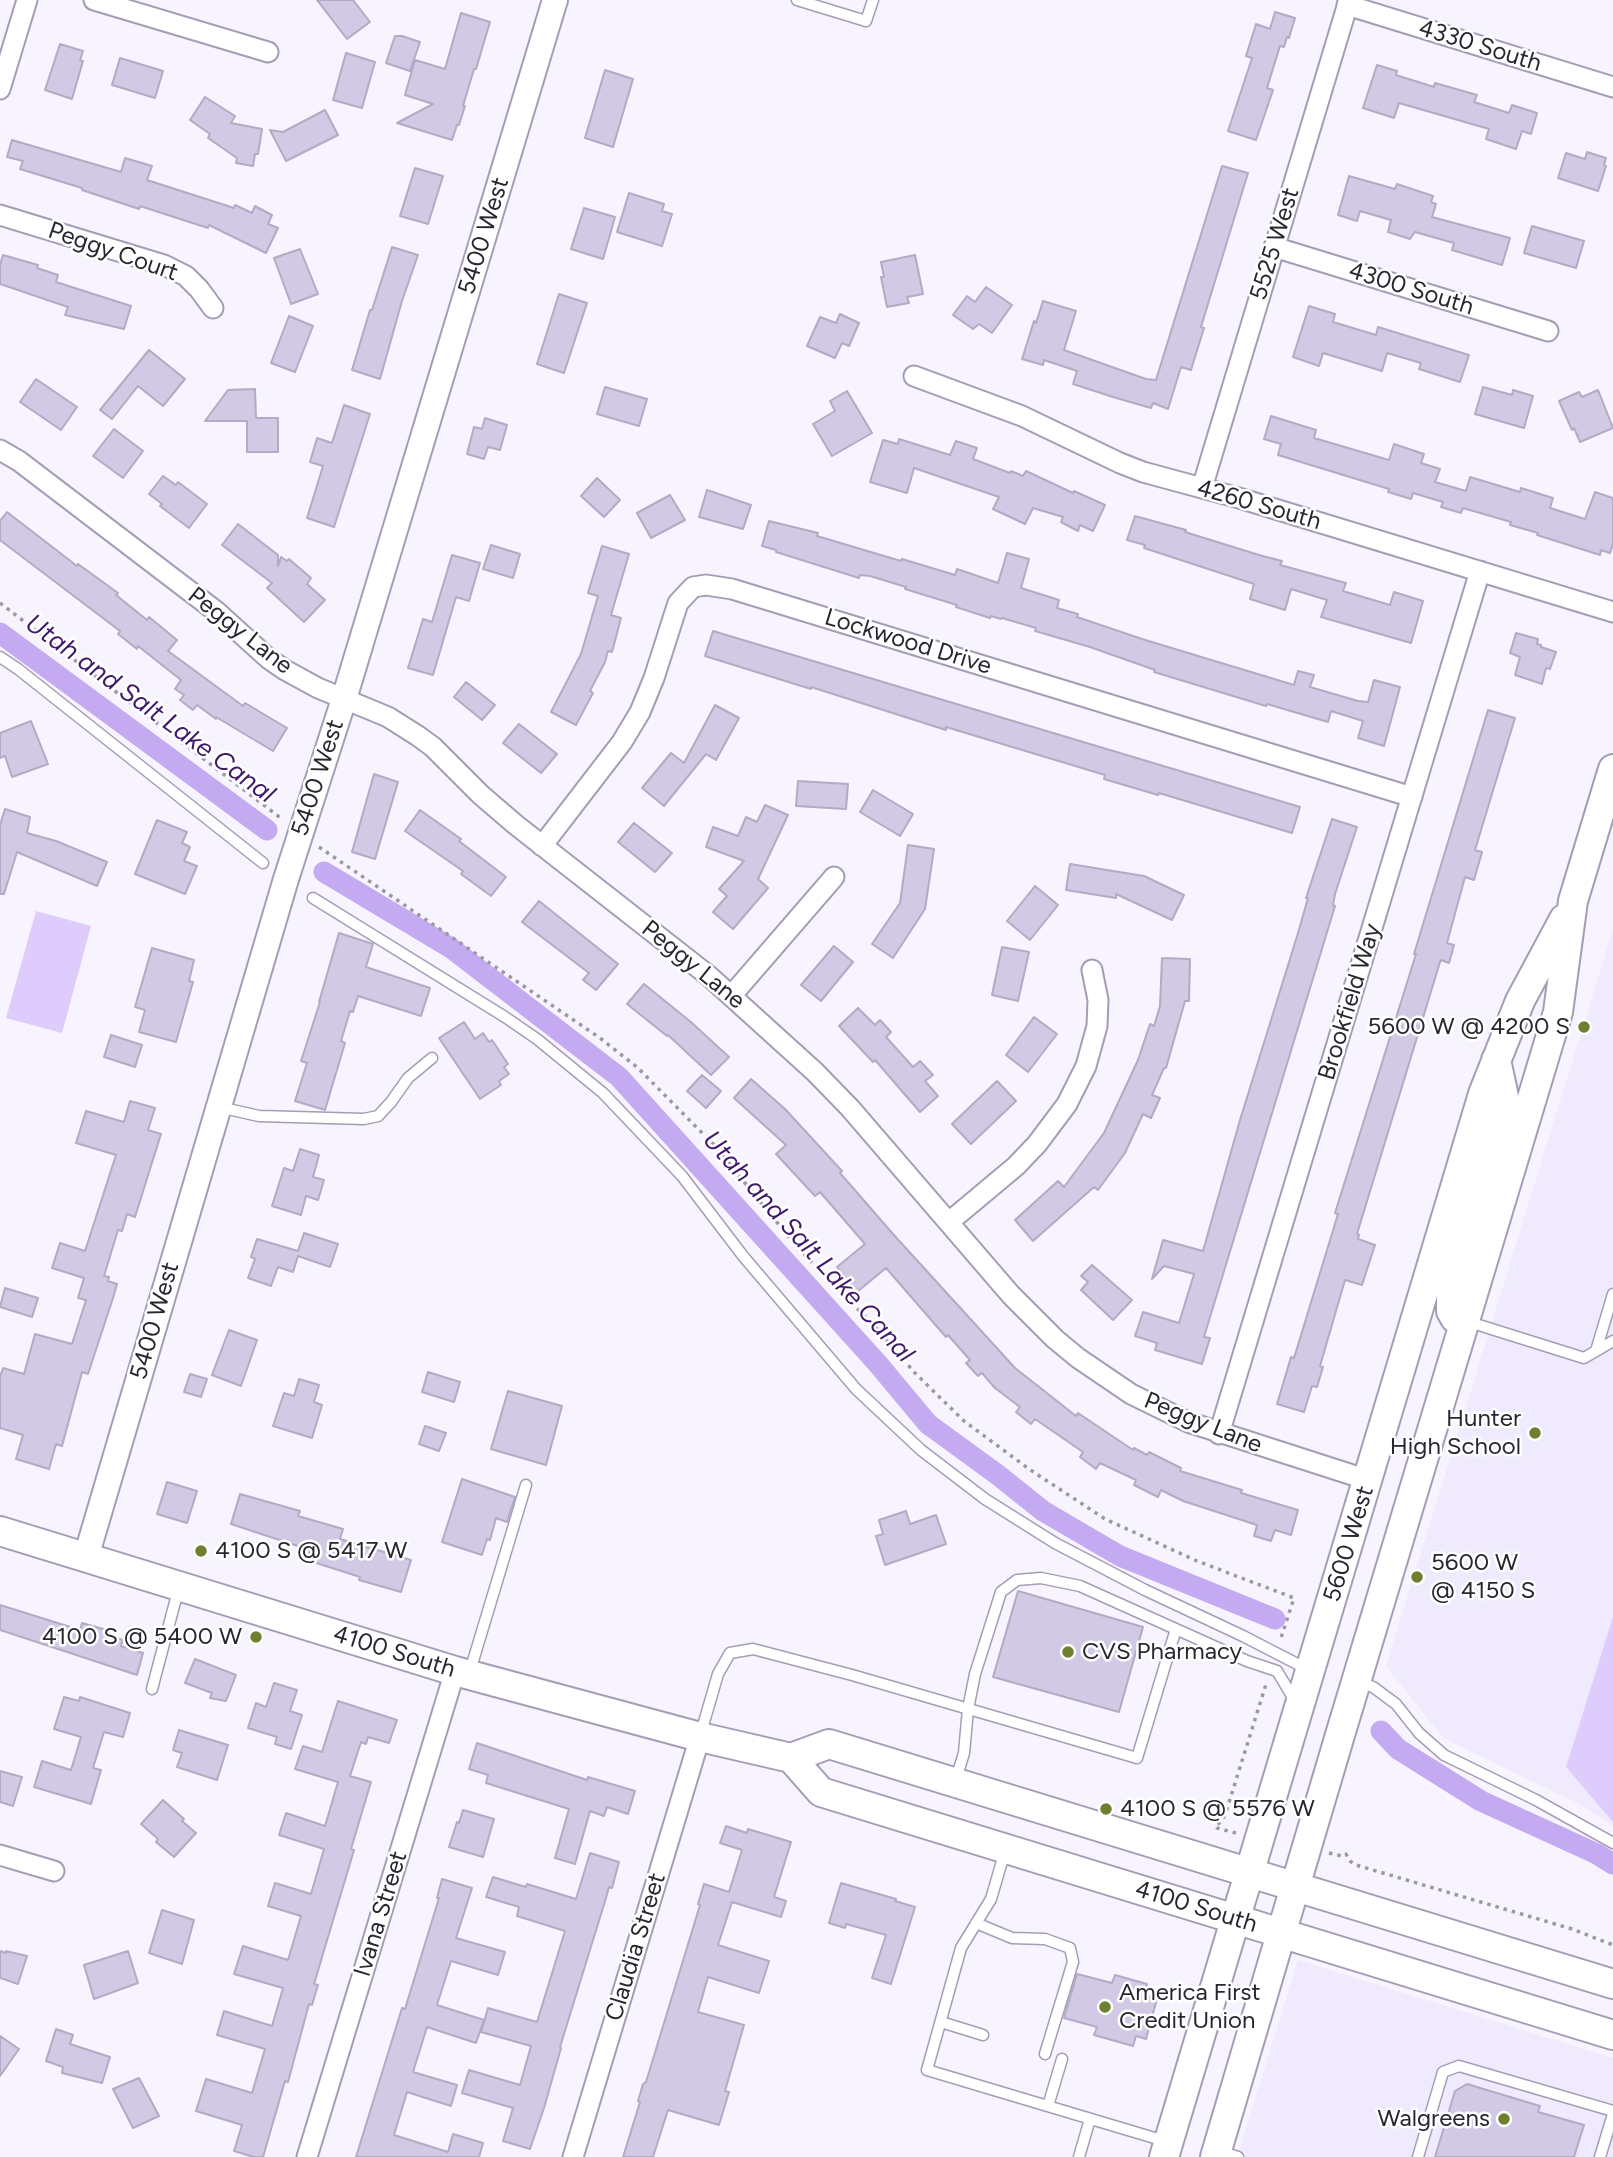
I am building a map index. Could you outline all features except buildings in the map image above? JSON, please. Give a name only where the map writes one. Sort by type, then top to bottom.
[{"type":"main road","name":"5600 West","points":[[1223,2155],[1282,1933],[1558,1012],[1573,901],[1613,768]]},
{"type":"main road","name":"5600 West","points":[[1166,2149],[1472,1128],[1520,1001],[1573,901]]},
{"type":"main road","points":[[1465,1321],[1455,1318],[1451,1311],[1451,1298],[1500,1133],[1504,1097],[1496,1060]]},
{"type":"main road","name":"4100 South","points":[[0,1531],[461,1673],[700,1737],[791,1758],[829,1744],[1613,1984]]},
{"type":"main road","name":"4100 South","points":[[791,1758],[821,1792],[1613,2035]]},
{"type":"street","points":[[0,89],[27,0]]},
{"type":"street","points":[[94,0],[268,52]]},
{"type":"street","name":"5400 West","points":[[86,1558],[286,879],[344,699],[555,0]]},
{"type":"street","name":"4330 South","points":[[1348,3],[1613,88]]},
{"type":"street","name":"5525 West","points":[[1202,488],[1348,3]]},
{"type":"street","name":"Peggy Court","points":[[0,215],[164,265],[186,276],[214,308]]},
{"type":"street","name":"4300 South","points":[[1274,247],[1548,331]]},
{"type":"street","name":"4260 South","points":[[914,376],[1022,416],[1120,463],[1167,479],[1613,612]]},
{"type":"street","name":"Peggy Lane","points":[[0,450],[19,461],[217,612],[269,659],[296,677],[388,717],[433,747],[498,811],[732,995],[832,1090],[1032,1318],[1078,1358],[1105,1378],[1159,1410],[1219,1434],[1368,1480]]},
{"type":"street","name":"Brookfield Way","points":[[1219,1434],[1480,571]]},
{"type":"street","name":"Lockwood Drive","points":[[542,846],[636,720],[654,678],[678,603],[693,587],[706,585],[732,589],[1412,797]]},
{"type":"street","points":[[732,995],[834,877]]},
{"type":"street","points":[[949,1222],[1016,1166],[1037,1144],[1067,1104],[1086,1066],[1097,1026],[1098,1000],[1092,970]]},
{"type":"street","name":"Ivana Street","points":[[307,2157],[461,1673]]},
{"type":"street","name":"Claudia Street","points":[[573,2157],[700,1737]]},
{"type":"street","points":[[0,1855],[54,1871]]},
{"type":"lane","points":[[797,0],[866,20],[873,0]]},
{"type":"lane","points":[[0,657],[18,668],[262,863]]},
{"type":"lane","points":[[313,898],[527,1032],[603,1093],[682,1175],[743,1256],[856,1389],[921,1450],[985,1499],[1055,1543],[1310,1671]]},
{"type":"lane","points":[[218,1106],[259,1116],[364,1119],[377,1115],[391,1102],[408,1078],[432,1058]]},
{"type":"lane","points":[[1596,1351],[1613,1294]]},
{"type":"lane","points":[[1465,1321],[1584,1358],[1613,1341]]},
{"type":"lane","points":[[461,1673],[526,1485]]},
{"type":"lane","points":[[955,1783],[964,1753],[968,1709],[975,1674],[1001,1592],[1017,1580],[1041,1578],[1080,1586],[1247,1661],[1277,1671],[1299,1709]]},
{"type":"lane","points":[[152,1689],[180,1586]]},
{"type":"lane","points":[[700,1737],[718,1674],[730,1653],[752,1649],[852,1675],[1137,1758],[1176,1629]]},
{"type":"lane","points":[[1356,1682],[1373,1687],[1396,1704],[1419,1733],[1444,1755],[1536,1800],[1613,1843]]},
{"type":"lane","points":[[1005,1849],[991,1899],[961,1948],[927,2070],[1090,2119],[1166,2149]]},
{"type":"lane","points":[[976,1923],[1012,1938],[1045,1939],[1070,1948],[1073,1962],[1045,2054]]},
{"type":"lane","points":[[941,2022],[983,2035]]},
{"type":"lane","points":[[1048,2106],[1062,2059]]},
{"type":"lane","points":[[1418,2157],[1443,2072],[1459,2066],[1613,2116],[1600,2157]]},
{"type":"lane","points":[[1079,2157],[1090,2119]]},
{"type":"path","points":[[0,603],[285,821]]},
{"type":"path","points":[[323,850],[600,1038],[638,1068],[714,1146],[797,1247],[879,1331],[914,1372],[964,1420],[1029,1469],[1105,1518],[1197,1560],[1294,1598],[1276,1653]]},
{"type":"path","points":[[1217,1828],[1215,1826],[1222,1821],[1226,1812],[1271,1669]]},
{"type":"path","points":[[1342,1856],[1346,1854],[1349,1861],[1356,1865],[1572,1929],[1613,1945]]},
{"type":"shaded area","points":[[36,911],[91,926],[62,1033],[6,1018]]},
{"type":"shaded area","name":"Hunter High School","points":[[1613,929],[1613,1826],[1577,1803],[1443,1738],[1386,1666]]},
{"type":"shaded area","points":[[1613,1617],[1613,1822],[1566,1767]]},
{"type":"shaded area","points":[[1298,1960],[1613,2058],[1613,2157],[1237,2157]]},
{"type":"waterway","name":"Utah and Salt Lake Canal","points":[[0,633],[267,830]]},
{"type":"waterway","name":"Utah and Salt Lake Canal","points":[[324,872],[451,948],[619,1077],[878,1364],[928,1424],[1043,1511],[1120,1556],[1275,1619]]},
{"type":"waterway","name":"Utah and Salt Lake Canal","points":[[1381,1731],[1398,1749],[1481,1801],[1597,1854],[1613,1864]]},
{"type":"place","name":"5600 W @ 4200 S","points":[[1584,1027]]},
{"type":"place","name":"Hunter High School","points":[[1535,1433]]},
{"type":"place","name":"4100 S @ 5417 W","points":[[201,1551]]},
{"type":"place","name":"5600 W @ 4150 S","points":[[1417,1577]]},
{"type":"place","name":"4100 S @ 5400 W","points":[[256,1637]]},
{"type":"place","name":"CVS Pharmacy","points":[[1068,1652]]},
{"type":"place","name":"4100 S @ 5576 W","points":[[1106,1809]]},
{"type":"place","name":"America First Credit Union","points":[[1105,2007]]},
{"type":"place","name":"Walgreens","points":[[1504,2119]]}]
